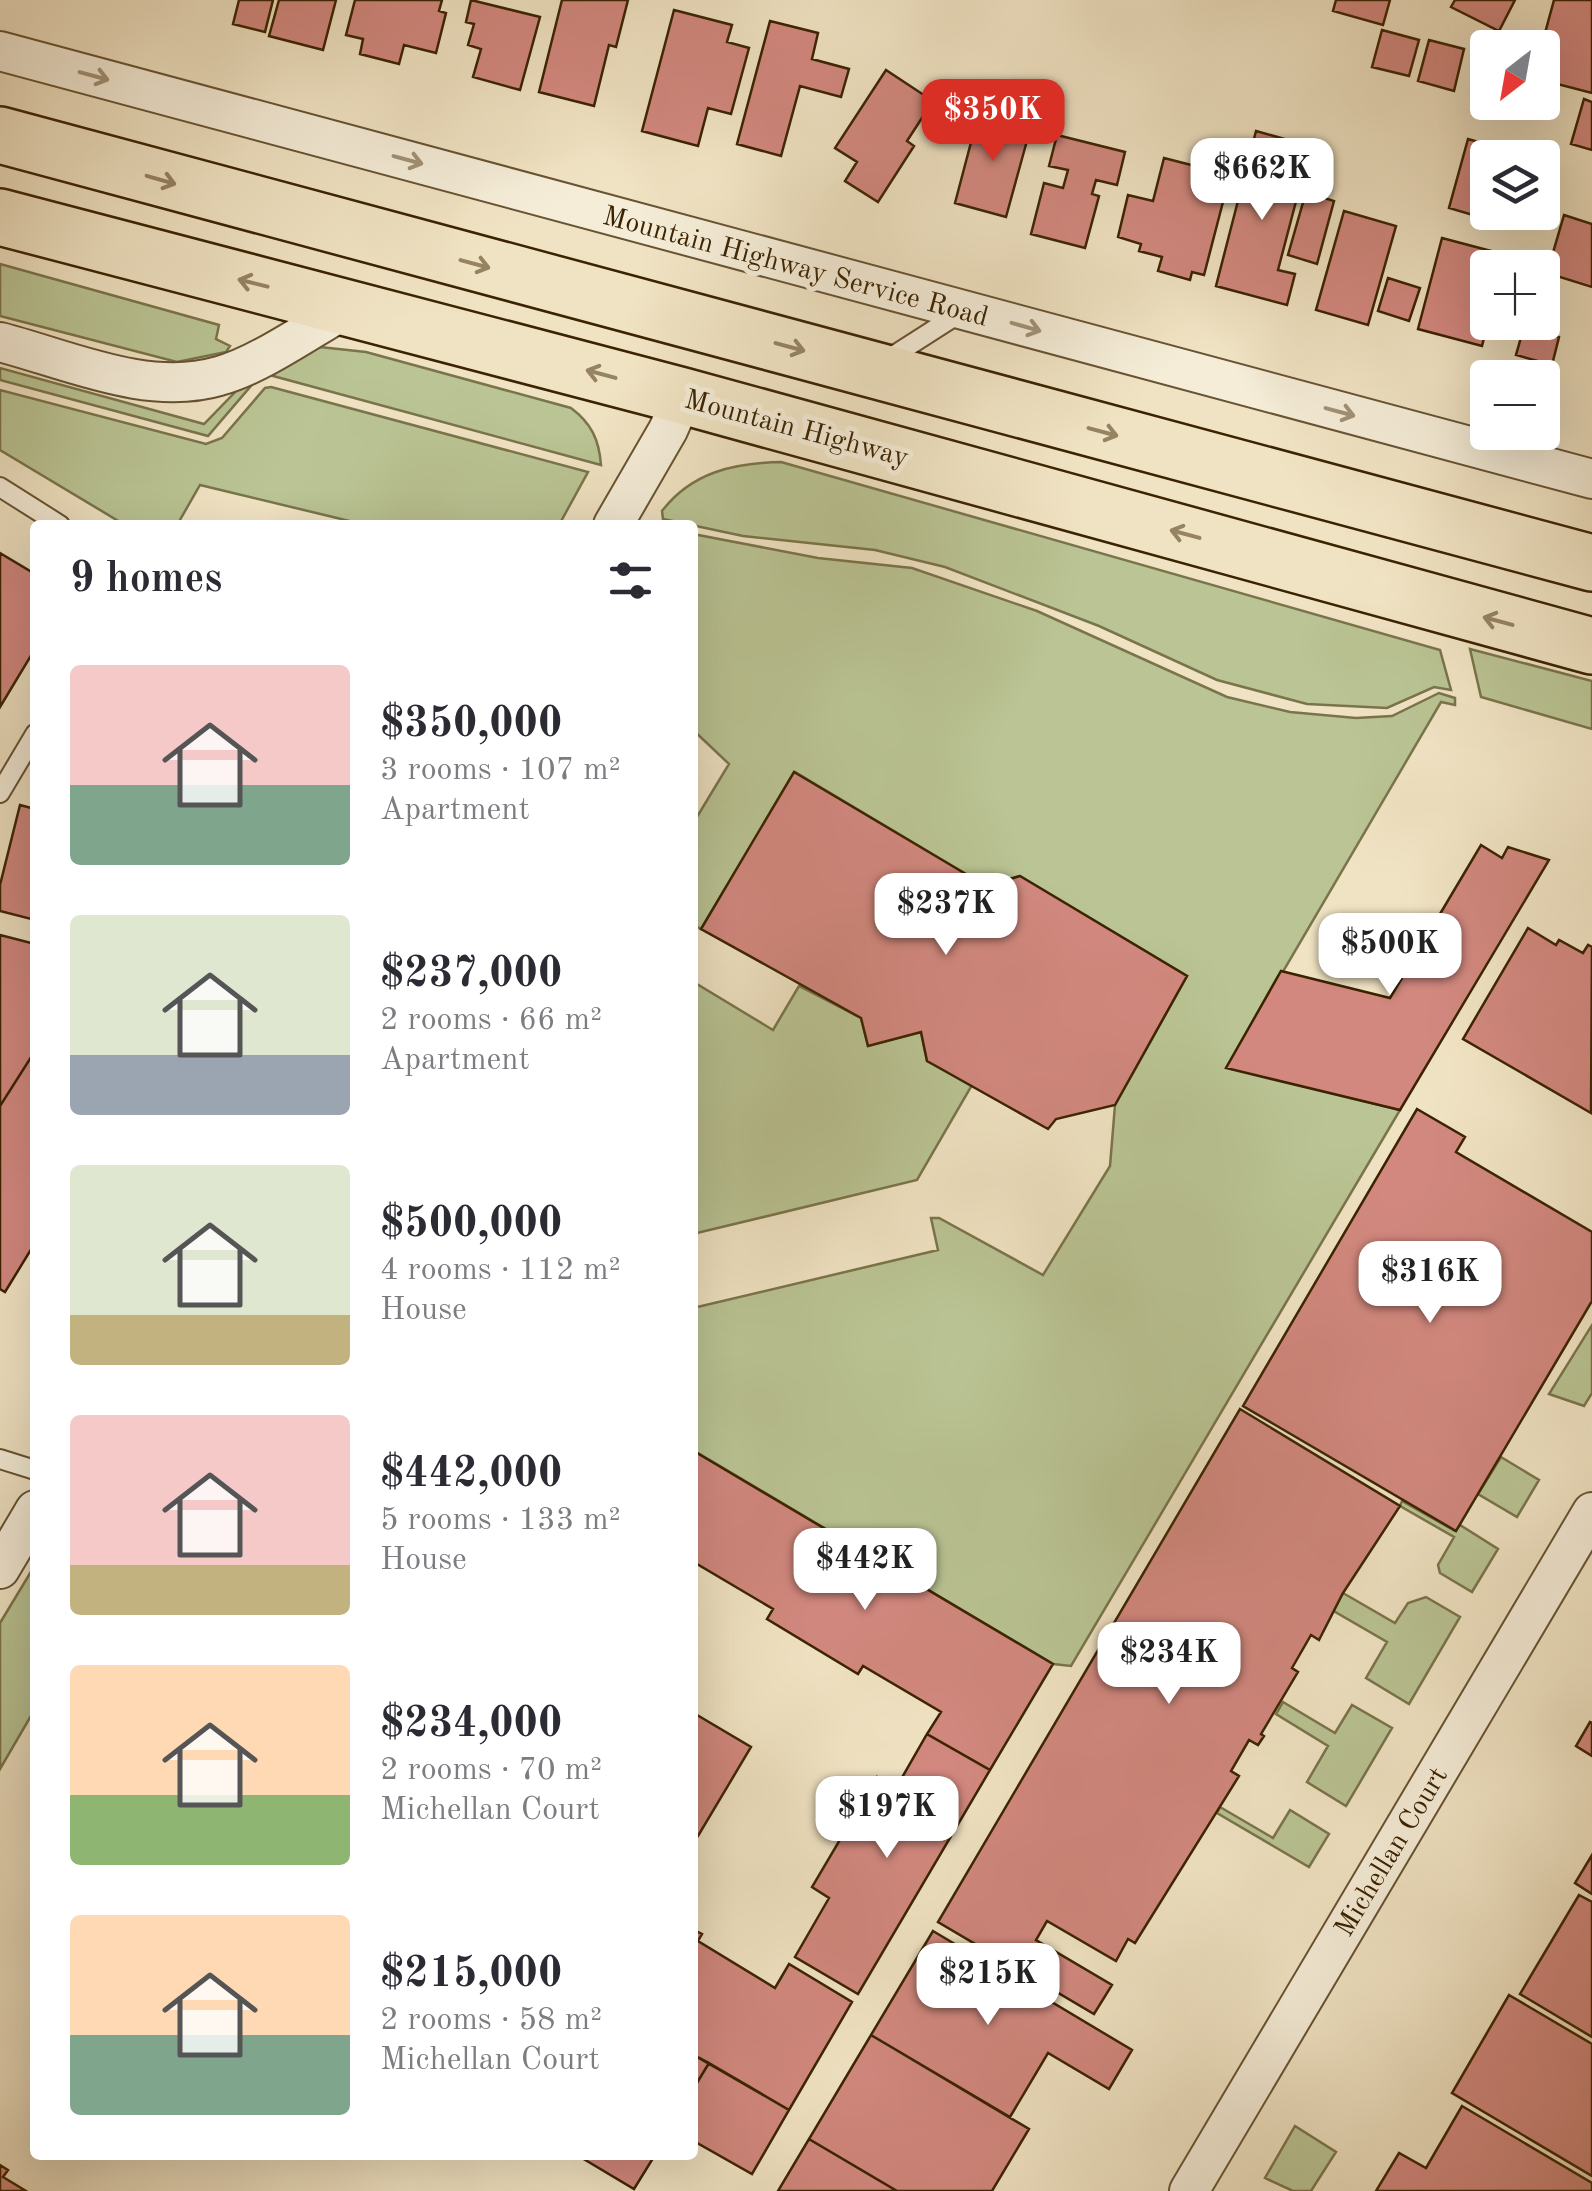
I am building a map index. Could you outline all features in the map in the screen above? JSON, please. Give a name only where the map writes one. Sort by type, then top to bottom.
[{"type":"main road","points":[[0,135],[1592,563]]},
{"type":"main road","name":"Mountain Highway","points":[[0,217],[683,396],[1592,646]]},
{"type":"main road","points":[[683,396],[701,323]]},
{"type":"street","name":"Mountain Highway Service Road","points":[[0,50],[964,310],[1585,485]]},
{"type":"street","points":[[0,342],[149,382],[190,382],[222,376],[350,308]]},
{"type":"street","points":[[616,520],[683,396]]},
{"type":"street","name":"Michellan Court","points":[[1189,2191],[1592,1512]]},
{"type":"street","points":[[0,1569],[30,1518]]},
{"type":"lane","points":[[872,369],[964,310]]},
{"type":"lane","points":[[0,486],[52,520]]},
{"type":"lane","points":[[0,793],[30,742]]},
{"type":"lane","points":[[0,1460],[30,1469]]},
{"type":"green space","points":[[0,264],[219,325],[216,339],[230,346],[226,352],[177,362],[0,316]]},
{"type":"green space","points":[[320,347],[366,352],[571,408],[593,432],[601,465],[264,374]]},
{"type":"green space","points":[[0,368],[204,424],[244,383],[260,375],[208,436],[0,380]]},
{"type":"green space","points":[[265,388],[588,472],[562,520],[345,520],[200,485],[180,520],[117,520],[0,450],[0,390],[206,444],[222,438]]},
{"type":"green space","points":[[781,462],[1440,650],[1451,690],[1434,687],[1387,708],[1307,704],[1217,680],[1099,626],[945,567],[875,550],[743,536],[698,526],[698,520],[663,519],[662,511],[687,487],[715,472]]},
{"type":"green space","points":[[698,535],[818,558],[912,568],[1037,611],[1227,697],[1290,712],[1356,718],[1392,716],[1439,693],[1455,698],[1455,705],[1441,702],[1227,1067],[1400,1110],[1071,1666],[1053,1664],[698,1453],[698,1307],[938,1250],[931,1218],[939,1218],[1043,1275],[1110,1166],[1115,1105],[1187,976],[1020,876],[986,886],[795,772],[701,929],[698,815],[729,764],[698,735]]},
{"type":"green space","points":[[1470,649],[1592,681],[1592,729],[1481,697]]},
{"type":"green space","points":[[698,985],[773,1030],[799,986],[861,1018],[868,1046],[921,1032],[927,1061],[972,1085],[917,1180],[698,1233]]},
{"type":"green space","points":[[1592,1325],[1592,1393],[1584,1406],[1549,1394]]},
{"type":"green space","points":[[1501,1457],[1539,1480],[1517,1517],[1478,1494]]},
{"type":"green space","points":[[1402,1501],[1455,1531],[1460,1525],[1498,1549],[1472,1592],[1440,1573],[1438,1565],[1454,1537],[1400,1506]]},
{"type":"green space","points":[[30,1573],[30,1718],[0,1769],[0,1623]]},
{"type":"green space","points":[[1343,1593],[1395,1623],[1408,1603],[1426,1597],[1460,1617],[1409,1704],[1366,1678],[1387,1642],[1332,1610]]},
{"type":"green space","points":[[1283,1702],[1335,1733],[1352,1705],[1392,1728],[1346,1806],[1307,1782],[1328,1746],[1276,1714]]},
{"type":"green space","points":[[1220,1807],[1273,1838],[1290,1810],[1329,1834],[1309,1867],[1217,1813]]},
{"type":"green space","points":[[1295,2126],[1336,2152],[1311,2191],[1293,2191],[1265,2178]]},
{"type":"building","points":[[239,0],[273,0],[265,32],[233,24]]},
{"type":"building","points":[[279,0],[336,0],[323,50],[269,36]]},
{"type":"building","points":[[355,0],[442,0],[439,11],[446,13],[436,53],[404,45],[399,64],[360,54],[363,39],[346,35]]},
{"type":"building","points":[[471,0],[540,17],[520,90],[473,77],[481,49],[468,45],[474,24],[466,22]]},
{"type":"building","points":[[562,0],[628,0],[616,47],[609,45],[594,106],[539,92]]},
{"type":"building","points":[[1336,0],[1390,0],[1383,25],[1333,11]]},
{"type":"building","points":[[1455,0],[1515,0],[1500,30],[1451,7]]},
{"type":"building","points":[[1554,0],[1592,0],[1592,93],[1560,85],[1560,30],[1546,30]]},
{"type":"building","points":[[674,10],[732,25],[727,42],[749,48],[731,114],[708,108],[698,146],[642,131]]},
{"type":"building","points":[[770,21],[818,33],[812,59],[849,69],[841,97],[800,86],[781,156],[737,144]]},
{"type":"building","points":[[1382,30],[1419,40],[1409,76],[1372,67]]},
{"type":"building","points":[[1429,40],[1464,49],[1454,91],[1418,81]]},
{"type":"building","points":[[886,70],[933,101],[907,141],[914,146],[878,202],[845,181],[857,162],[835,148]]},
{"type":"building","points":[[1584,99],[1592,102],[1592,150],[1571,144]]},
{"type":"building","points":[[979,112],[1031,126],[1006,217],[955,203]]},
{"type":"building","points":[[1256,131],[1299,143],[1288,182],[1300,186],[1278,270],[1295,274],[1287,305],[1216,286]]},
{"type":"building","points":[[1057,135],[1125,152],[1117,185],[1096,180],[1092,194],[1099,196],[1085,248],[1031,234],[1044,183],[1063,188],[1068,170],[1049,166]]},
{"type":"building","points":[[1468,139],[1472,140],[1470,214],[1449,208]]},
{"type":"building","points":[[1164,158],[1230,175],[1204,275],[1192,272],[1190,280],[1158,271],[1162,257],[1139,251],[1141,244],[1118,237],[1128,195],[1153,201]]},
{"type":"building","points":[[1306,192],[1334,201],[1317,264],[1288,255]]},
{"type":"building","points":[[1344,211],[1396,226],[1368,325],[1316,310]]},
{"type":"building","points":[[1564,215],[1592,224],[1592,287],[1560,277],[1560,250],[1554,250]]},
{"type":"building","points":[[1442,238],[1487,250],[1470,250],[1470,340],[1484,340],[1482,346],[1418,329]]},
{"type":"building","points":[[1388,278],[1420,288],[1409,321],[1378,311]]},
{"type":"building","points":[[1520,340],[1558,340],[1553,360],[1516,355]]},
{"type":"building","points":[[0,553],[30,571],[30,657],[0,707]]},
{"type":"building","points":[[794,772],[986,886],[1020,876],[1187,976],[1115,1105],[1056,1119],[1048,1129],[927,1061],[921,1032],[868,1046],[861,1018],[701,929]]},
{"type":"building","points":[[20,805],[30,808],[30,919],[0,911],[0,885]]},
{"type":"building","points":[[1481,845],[1502,858],[1508,847],[1549,860],[1400,1110],[1226,1068],[1281,971],[1390,998]]},
{"type":"building","points":[[1528,928],[1556,945],[1559,940],[1583,953],[1588,945],[1592,947],[1591,1113],[1463,1039]]},
{"type":"building","points":[[0,935],[30,943],[30,1059],[0,1106]]},
{"type":"building","points":[[30,1059],[30,1251],[5,1292],[0,1289],[0,1106]]},
{"type":"building","points":[[1417,1109],[1465,1137],[1456,1152],[1592,1232],[1592,1301],[1456,1531],[1243,1406]]},
{"type":"building","points":[[1240,1409],[1400,1506],[1343,1593],[1319,1640],[1311,1635],[1292,1668],[1298,1672],[1261,1734],[1264,1736],[1258,1745],[1249,1740],[1231,1771],[1239,1776],[1135,1943],[1128,1939],[1116,1961],[1047,1921],[1036,1940],[1112,1985],[1094,2014],[938,1922]]},
{"type":"building","points":[[698,1454],[1053,1664],[990,1770],[927,1734],[941,1712],[863,1666],[858,1674],[767,1619],[773,1609],[698,1565]]},
{"type":"building","points":[[698,1716],[751,1747],[698,1836]]},
{"type":"building","points":[[1592,1723],[1592,1756],[1576,1746]]},
{"type":"building","points":[[927,1734],[990,1770],[858,1994],[795,1957],[829,1898],[812,1887],[877,1777],[896,1788]]},
{"type":"building","points":[[1592,1855],[1592,1894],[1575,1883]]},
{"type":"building","points":[[1579,1895],[1592,1902],[1592,2037],[1520,1994]]},
{"type":"building","points":[[933,1931],[1132,2050],[1109,2089],[1048,2053],[1010,2117],[871,2035]]},
{"type":"building","points":[[698,1941],[775,1988],[789,1964],[852,2002],[789,2110],[698,2057]]},
{"type":"building","points":[[1509,1995],[1592,2044],[1592,2176],[1452,2093]]},
{"type":"building","points":[[871,2035],[1029,2129],[992,2191],[897,2191],[809,2139]]},
{"type":"building","points":[[698,2057],[709,2063],[698,2081]]},
{"type":"building","points":[[709,2063],[789,2110],[752,2174],[698,2143],[698,2081]]},
{"type":"building","points":[[1462,2106],[1592,2183],[1592,2191],[1376,2191],[1399,2153],[1426,2168]]},
{"type":"building","points":[[809,2139],[897,2191],[778,2191]]},
{"type":"building","points":[[585,2160],[652,2160],[634,2189]]},
{"type":"building","points":[[0,2165],[8,2170],[3,2177],[26,2191],[0,2191]]}]
